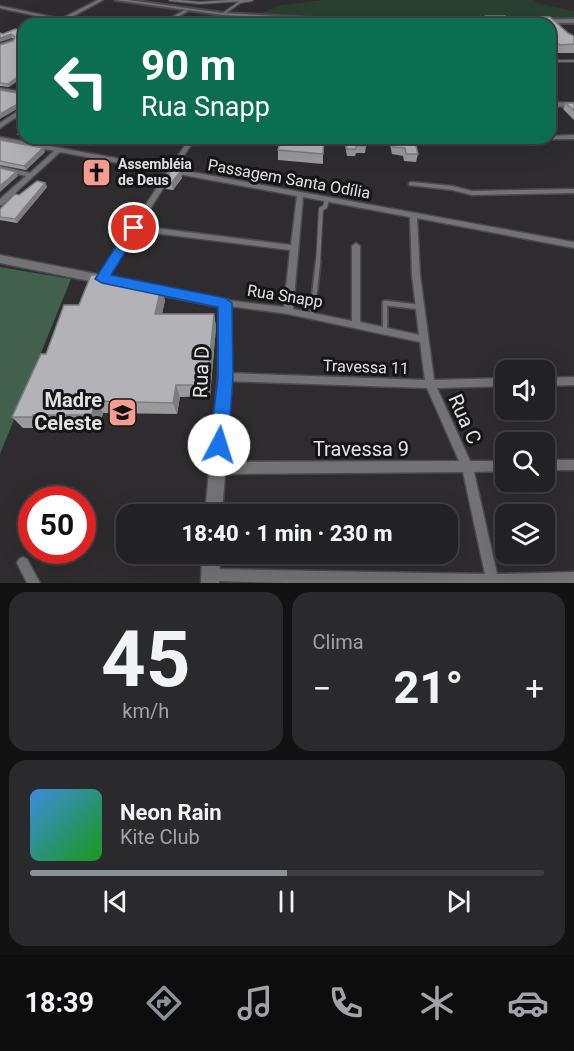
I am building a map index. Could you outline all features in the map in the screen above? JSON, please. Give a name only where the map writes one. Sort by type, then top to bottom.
[{"type":"main road","name":"Rua Snapp","points":[[0,259],[225,303]]},
{"type":"main road","name":"Rua D","points":[[215,504],[225,377],[225,303]]},
{"type":"main road","points":[[210,579],[211,564]]},
{"type":"street","points":[[66,18],[101,0]]},
{"type":"street","points":[[117,0],[186,11],[291,18]]},
{"type":"street","points":[[0,7],[52,18]]},
{"type":"street","points":[[173,18],[186,11]]},
{"type":"street","points":[[556,22],[574,21]]},
{"type":"street","points":[[0,46],[12,40]]},
{"type":"street","points":[[0,90],[18,93]]},
{"type":"street","points":[[556,104],[574,105]]},
{"type":"street","points":[[0,126],[18,113]]},
{"type":"street","points":[[556,137],[574,137]]},
{"type":"street","name":"Passagem Santa Odília","points":[[0,139],[18,142]]},
{"type":"street","name":"Passagem Santa Odília","points":[[27,144],[574,245]]},
{"type":"street","points":[[102,279],[187,144]]},
{"type":"street","points":[[0,203],[59,150]]},
{"type":"street","points":[[0,168],[31,175]]},
{"type":"street","points":[[411,183],[472,193],[574,191]]},
{"type":"street","points":[[288,311],[292,248],[300,195]]},
{"type":"street","name":"Rua C","points":[[413,215],[423,339],[430,384],[467,467],[492,582]]},
{"type":"street","points":[[134,228],[292,248]]},
{"type":"street","points":[[356,246],[356,325]]},
{"type":"street","name":"Rua Snapp","points":[[225,303],[288,311],[423,339]]},
{"type":"street","name":"Travessa 11","points":[[225,377],[430,384],[495,382]]},
{"type":"street","points":[[555,382],[574,381]]},
{"type":"street","points":[[555,465],[574,465]]},
{"type":"street","name":"Travessa 9","points":[[217,468],[495,466]]},
{"type":"street","points":[[24,564],[34,583]]},
{"type":"street","points":[[210,579],[492,582],[574,578]]},
{"type":"lane","points":[[170,0],[200,3],[252,0]]},
{"type":"lane","points":[[223,14],[242,1]]},
{"type":"lane","points":[[556,61],[574,61]]},
{"type":"lane","points":[[312,316],[317,280],[321,210],[325,207],[327,200]]},
{"type":"lane","points":[[385,331],[385,303],[420,307]]},
{"type":"green space","points":[[324,0],[535,0],[533,2],[574,11],[574,19],[319,18],[258,15],[280,5]]},
{"type":"green space","points":[[0,267],[71,279],[0,454]]},
{"type":"building","points":[[486,16],[505,16],[507,18],[488,18]]},
{"type":"building","points":[[527,17],[551,18],[528,18]]},
{"type":"building","points":[[556,22],[574,36],[574,44],[560,45],[556,42]]},
{"type":"building","points":[[18,30],[18,76],[8,84],[0,83],[0,45],[13,41],[15,37],[11,34],[0,38],[0,33]]},
{"type":"building","points":[[0,90],[18,93],[18,104],[0,114]]},
{"type":"building","points":[[566,103],[574,103],[574,111]]},
{"type":"building","points":[[0,140],[43,148],[24,166],[0,161]]},
{"type":"building","points":[[280,144],[324,144],[323,154],[278,150]]},
{"type":"building","points":[[346,144],[366,144],[366,146],[356,146],[356,149],[347,149]]},
{"type":"building","points":[[392,144],[416,144],[418,154],[406,154],[405,148],[393,147]]},
{"type":"building","points":[[0,168],[16,172],[0,186]]},
{"type":"building","points":[[172,169],[181,171],[171,183],[164,181]]},
{"type":"building","points":[[37,181],[45,183],[15,219],[0,217],[0,209],[15,194],[19,195]]},
{"type":"building","points":[[91,275],[99,275],[98,279],[136,281],[134,287],[161,287],[155,314],[214,314],[207,385],[176,385],[173,403],[96,401],[91,416],[12,417],[41,354],[46,354],[64,305],[79,305]]},
{"type":"place","name":"Assembléia de Deus","points":[[97,172]]},
{"type":"place","name":"Madre Celeste","points":[[123,412]]},
{"type":"route","points":[[134,228],[102,279],[225,303],[225,377],[219,445]]}]
